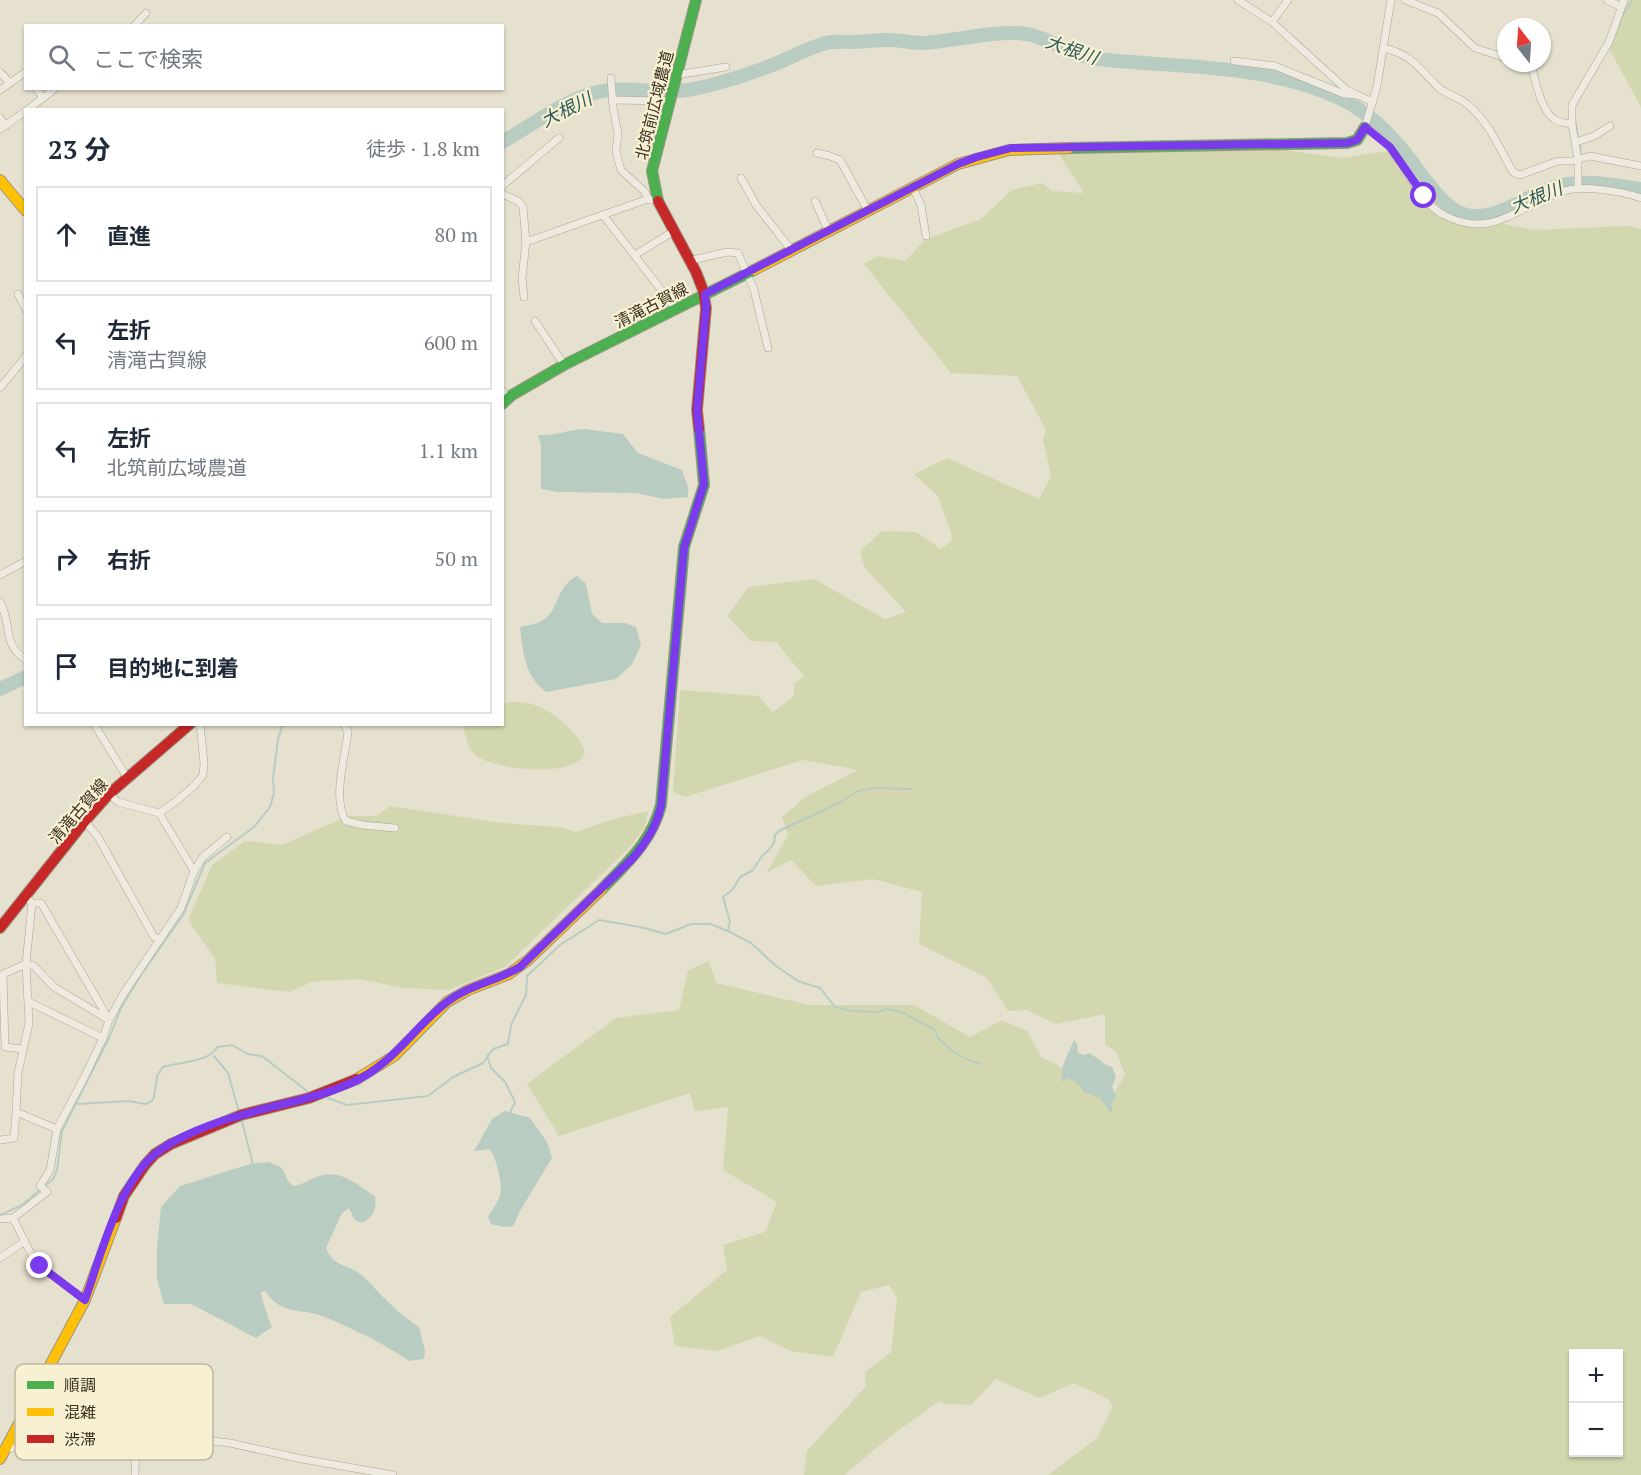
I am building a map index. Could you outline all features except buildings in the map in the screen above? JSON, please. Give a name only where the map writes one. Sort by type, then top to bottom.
[{"type":"street","name":"北筑前広域農道","points":[[50,1364],[85,1300],[124,1196],[145,1165],[156,1154],[171,1144],[241,1115],[309,1098],[351,1083],[368,1074],[394,1056],[447,1002],[520,967],[633,858],[651,834],[659,815],[662,796],[684,548],[704,484],[697,410],[706,308],[700,276],[653,200],[652,171],[696,0]]},
{"type":"street","points":[[1238,0],[1272,22],[1347,90],[1374,102]]},
{"type":"street","points":[[1272,22],[1288,0]]},
{"type":"street","points":[[1391,0],[1374,102],[1365,127],[1390,147],[1431,206],[1441,214],[1471,225],[1486,225],[1566,190],[1627,193],[1641,198]]},
{"type":"street","points":[[1405,0],[1438,13],[1475,48],[1497,55]]},
{"type":"street","points":[[1578,189],[1578,159],[1572,125],[1572,105],[1609,42],[1622,4],[1607,0]]},
{"type":"street","points":[[136,24],[146,13]]},
{"type":"street","points":[[1384,48],[1402,53],[1415,61],[1441,89],[1466,102],[1484,119],[1496,136],[1502,153],[1514,172],[1520,175],[1558,161],[1590,156],[1641,166]]},
{"type":"street","points":[[1234,61],[1275,66],[1344,94],[1357,95]]},
{"type":"street","points":[[676,75],[726,67]]},
{"type":"street","points":[[0,72],[10,83]]},
{"type":"street","points":[[1533,72],[1542,102],[1548,113],[1559,122],[1572,125]]},
{"type":"street","points":[[0,90],[24,74]]},
{"type":"street","points":[[526,242],[653,200],[621,170],[616,151],[618,134],[610,78]]},
{"type":"street","points":[[37,90],[43,98]]},
{"type":"street","points":[[29,108],[53,90]]},
{"type":"street","points":[[612,100],[670,98]]},
{"type":"street","points":[[0,118],[3,128],[24,112]]},
{"type":"street","points":[[1576,142],[1594,136],[1610,126]]},
{"type":"street","name":"清滝古賀線","points":[[504,398],[564,365],[792,251],[958,164],[977,157],[1011,148],[1347,143],[1357,140],[1365,127]]},
{"type":"street","points":[[504,184],[559,138]]},
{"type":"street","points":[[817,153],[840,160],[868,211]]},
{"type":"street","points":[[741,178],[756,205],[792,251]]},
{"type":"street","points":[[0,180],[24,209]]},
{"type":"street","points":[[913,188],[921,205],[926,236]]},
{"type":"street","points":[[504,195],[518,201],[523,207],[526,242],[522,278],[524,297]]},
{"type":"street","points":[[814,201],[829,232]]},
{"type":"street","points":[[603,215],[676,309]]},
{"type":"street","points":[[635,255],[674,231]]},
{"type":"street","points":[[692,260],[727,252],[738,253],[754,290],[768,348]]},
{"type":"street","points":[[18,294],[24,306]]},
{"type":"street","points":[[535,321],[564,365]]},
{"type":"street","points":[[0,388],[24,358]]},
{"type":"street","points":[[0,575],[24,562]]},
{"type":"street","points":[[0,602],[6,614],[11,646],[24,659]]},
{"type":"street","points":[[95,726],[128,779]]},
{"type":"street","name":"清滝古賀線","points":[[0,928],[29,900],[85,821],[109,794],[188,726]]},
{"type":"street","points":[[159,813],[195,785],[203,775],[200,726]]},
{"type":"street","points":[[345,726],[348,732],[340,790],[340,811],[346,821],[395,828]]},
{"type":"street","points":[[109,794],[118,802],[159,813],[194,871]]},
{"type":"street","points":[[85,821],[98,837],[154,937],[161,939]]},
{"type":"street","points":[[0,1219],[13,1218],[46,1192],[40,1186],[50,1170],[57,1130],[103,1038],[109,1020],[122,996],[181,908],[194,871],[203,857],[227,837]]},
{"type":"street","points":[[0,1140],[14,1138],[18,1073],[29,1023],[26,964],[29,900],[41,903],[109,1020]]},
{"type":"street","points":[[22,1049],[5,1047],[3,975],[26,964],[34,966],[54,987],[109,1020]]},
{"type":"street","points":[[29,1002],[103,1038]]},
{"type":"street","points":[[16,1112],[57,1130]]},
{"type":"street","points":[[13,1218],[40,1266],[85,1300]]},
{"type":"street","points":[[0,1258],[25,1241]]},
{"type":"street","name":"北筑前広域農道","points":[[2,1453],[15,1429]]},
{"type":"street","points":[[213,1441],[393,1475]]},
{"type":"street","points":[[135,1460],[135,1475]]},
{"type":"green space","points":[[1629,0],[1641,0],[1641,107],[1605,41]]},
{"type":"green space","points":[[1054,146],[1284,150],[1342,158],[1396,150],[1448,212],[1533,230],[1629,226],[1641,229],[1641,1475],[1048,1475],[1097,1438],[1113,1407],[1108,1399],[1074,1383],[1039,1398],[996,1379],[971,1405],[945,1404],[939,1401],[892,1435],[844,1475],[804,1475],[807,1451],[866,1386],[865,1372],[891,1352],[897,1298],[889,1285],[861,1292],[833,1357],[790,1351],[760,1336],[718,1351],[675,1346],[670,1317],[727,1270],[723,1245],[765,1232],[777,1202],[723,1170],[728,1107],[695,1111],[690,1093],[559,1136],[527,1084],[616,1018],[679,1010],[688,970],[709,961],[716,983],[809,1005],[914,1005],[970,1037],[1002,1020],[1027,1031],[1041,1057],[1097,1084],[1113,1095],[1125,1075],[1116,1051],[1105,1045],[1105,1014],[1056,1024],[1027,1010],[1008,1011],[987,978],[919,944],[922,892],[873,879],[816,886],[791,860],[766,873],[788,835],[782,817],[807,796],[858,770],[803,760],[685,797],[673,792],[680,690],[758,696],[773,712],[794,696],[794,684],[804,676],[776,642],[751,641],[727,616],[749,587],[814,579],[885,619],[906,612],[864,567],[860,551],[882,531],[916,532],[941,549],[953,539],[938,496],[914,474],[947,458],[1039,499],[1051,476],[1043,440],[1046,430],[1017,376],[951,373],[864,264],[878,256],[905,261],[926,239],[981,219],[1012,190],[1042,183],[1052,191],[1084,193]]},
{"type":"green space","points":[[523,702],[550,712],[578,738],[585,753],[578,761],[551,769],[498,765],[475,755],[469,745],[463,726],[504,726],[504,704]]},
{"type":"green space","points":[[390,806],[501,823],[559,827],[576,832],[610,820],[648,811],[645,827],[631,846],[505,967],[449,990],[403,988],[359,979],[312,982],[289,992],[217,983],[215,959],[188,920],[212,865],[245,841],[282,845],[348,816],[376,816]]},
{"type":"shaded area","points":[[584,429],[623,434],[638,453],[682,470],[688,487],[688,497],[663,499],[636,493],[557,492],[541,489],[541,445],[538,435]]},
{"type":"shaded area","points":[[577,576],[586,584],[592,614],[602,623],[625,623],[636,627],[641,645],[632,664],[616,679],[546,692],[529,671],[520,627],[545,619],[552,611],[562,590]]},
{"type":"shaded area","points":[[1074,1040],[1078,1053],[1085,1055],[1090,1053],[1112,1067],[1116,1077],[1112,1087],[1116,1096],[1112,1103],[1112,1112],[1100,1098],[1082,1091],[1081,1086],[1069,1078],[1061,1082],[1063,1065]]},
{"type":"shaded area","points":[[505,1111],[530,1118],[547,1142],[552,1158],[513,1226],[504,1227],[491,1224],[488,1217],[501,1190],[494,1157],[489,1149],[474,1151],[492,1119]]},
{"type":"shaded area","points":[[268,1162],[280,1167],[293,1186],[327,1174],[342,1176],[375,1196],[374,1212],[363,1223],[355,1220],[349,1208],[342,1213],[326,1248],[332,1259],[362,1275],[393,1307],[419,1327],[425,1351],[424,1359],[409,1361],[359,1332],[318,1315],[279,1305],[265,1291],[261,1292],[261,1295],[272,1327],[256,1338],[191,1304],[164,1304],[157,1279],[161,1207],[180,1186],[250,1164]]},
{"type":"waterway","points":[[1612,43],[1622,17],[1632,0]]},
{"type":"waterway","name":"大根川","points":[[504,141],[570,102],[594,93],[618,90],[681,91],[703,87],[775,64],[826,43],[888,40],[925,43],[1016,33],[1047,40],[1087,57],[1220,69],[1281,78],[1339,98],[1361,110],[1388,134],[1446,203],[1458,212],[1472,216],[1499,212],[1541,192],[1568,184],[1597,183],[1641,189]]},
{"type":"waterway","points":[[1592,77],[1601,61]]},
{"type":"waterway","points":[[1575,120],[1578,138]]},
{"type":"waterway","points":[[1580,144],[1581,183]]},
{"type":"waterway","name":"大根川","points":[[0,689],[24,678]]},
{"type":"waterway","points":[[0,1215],[22,1205],[53,1179],[57,1170],[62,1131],[109,1038],[121,1008],[183,915],[205,863],[254,827],[270,807],[274,793],[273,778],[278,739],[282,726]]},
{"type":"waterway","points":[[728,931],[730,922],[723,897],[733,889],[740,877],[753,870],[774,843],[775,835],[779,831],[841,802],[858,791],[873,788],[911,789]]},
{"type":"waterway","points":[[328,1098],[347,1105],[428,1096],[453,1077],[483,1063],[493,1049],[508,1044],[511,1025],[526,995],[527,976],[560,945],[599,920],[666,934],[691,924],[710,924],[751,943],[776,966],[798,981],[820,988],[835,1007],[852,1011],[877,1012],[886,1009],[902,1012],[935,1030],[938,1038],[951,1050],[968,1060],[981,1064]]},
{"type":"waterway","points":[[78,1104],[129,1101],[145,1104],[152,1101],[154,1097],[157,1076],[163,1067],[201,1059],[214,1052],[217,1047],[232,1045],[248,1054],[262,1056],[307,1091]]},
{"type":"waterway","points":[[214,1056],[228,1073],[239,1112]]},
{"type":"waterway","points":[[487,1056],[491,1068],[505,1082],[515,1102],[509,1115]]},
{"type":"waterway","points":[[241,1118],[253,1164]]},
{"type":"traffic: fast","points":[[658,201],[652,171],[696,0]]},
{"type":"traffic: fast","points":[[1069,148],[1347,143],[1357,140],[1365,127]]},
{"type":"traffic: fast","points":[[504,402],[512,395],[564,365],[754,270]]},
{"type":"traffic: fast","points":[[602,889],[645,841],[652,830],[661,805],[684,547],[704,485],[699,429]]},
{"type":"traffic: slow","points":[[754,270],[958,164],[1009,150],[1069,148]]},
{"type":"traffic: slow","points":[[0,180],[24,209]]},
{"type":"traffic: slow","points":[[357,1079],[394,1056],[447,1002],[468,990],[509,974],[528,960],[602,889]]},
{"type":"traffic: slow","points":[[51,1364],[85,1300],[116,1218]]},
{"type":"traffic: slow","points":[[0,1459],[15,1431]]},
{"type":"traffic: jam","points":[[658,201],[696,272],[703,290],[706,308],[697,410],[699,429]]},
{"type":"traffic: jam","points":[[0,928],[109,794],[188,726]]},
{"type":"traffic: jam","points":[[116,1218],[124,1196],[145,1165],[155,1154],[171,1144],[241,1115],[309,1098],[357,1079]]},
{"type":"route","points":[[40,1266],[85,1300],[124,1196],[135,1178],[156,1154],[171,1144],[241,1115],[309,1098],[351,1083],[368,1074],[394,1056],[447,1002],[520,967],[633,858],[651,834],[661,806],[684,548],[705,474],[697,410],[706,308],[705,294],[958,164],[1011,148],[1347,143],[1362,136],[1365,127],[1390,147],[1424,196]]}]
